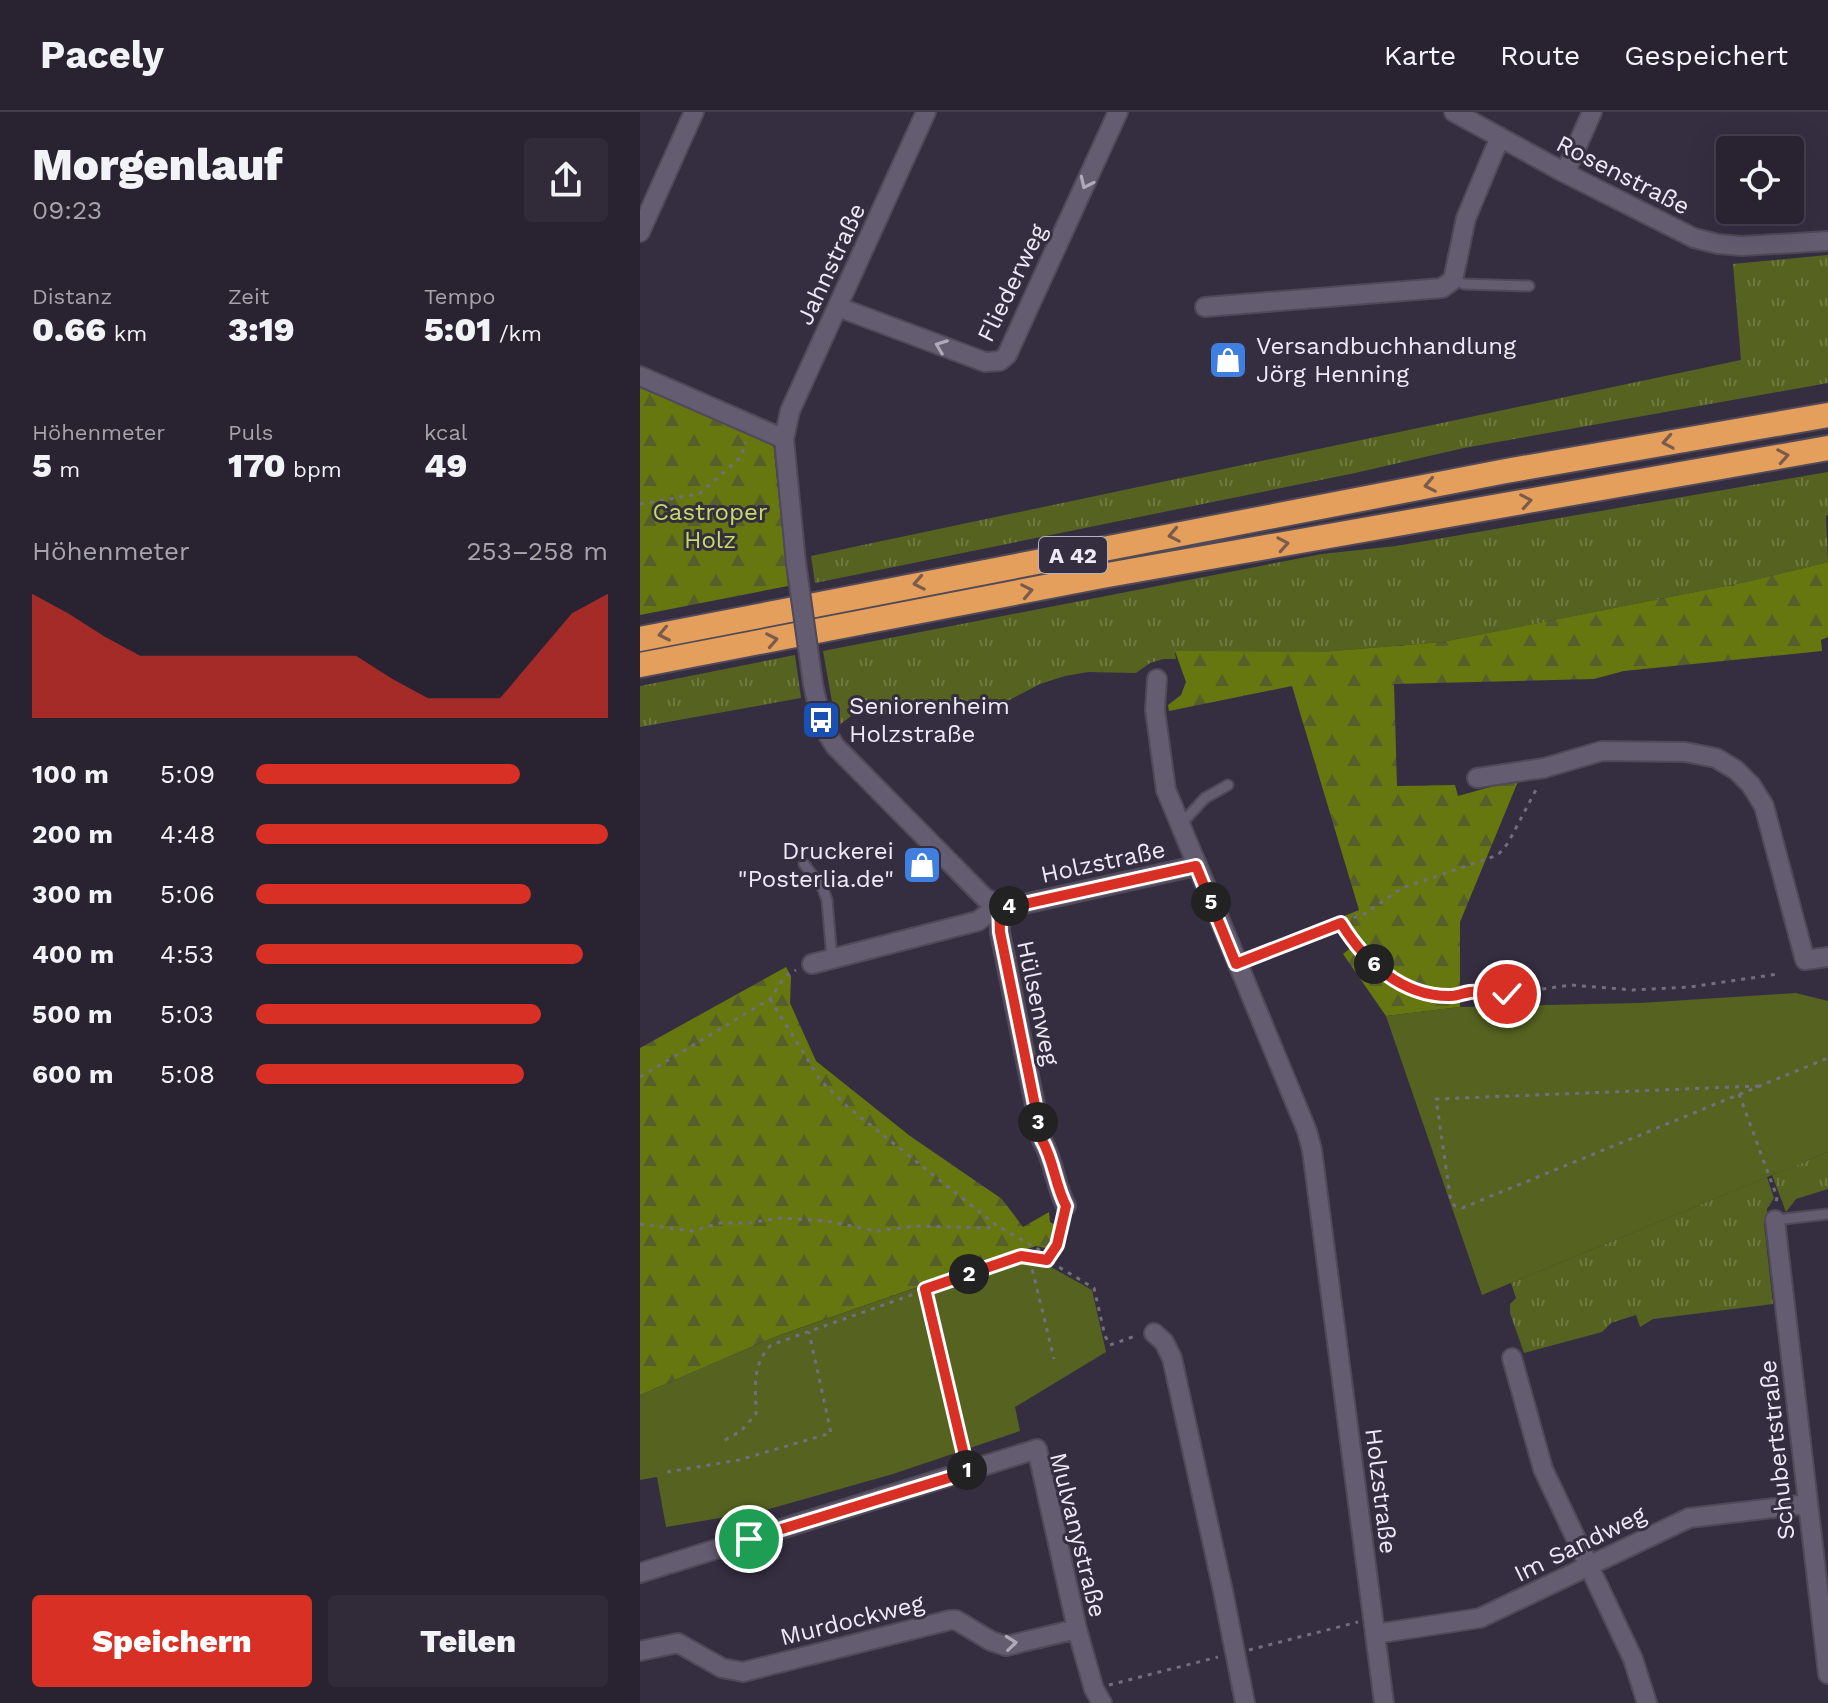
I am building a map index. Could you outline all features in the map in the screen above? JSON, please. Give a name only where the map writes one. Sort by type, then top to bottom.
[{"type":"highway","name":"A 42","points":[[640,639],[1491,473],[1828,415]]},
{"type":"highway","name":"A 42","points":[[640,665],[1102,576],[1828,448]]},
{"type":"street","points":[[640,232],[647,197],[694,112]]},
{"type":"street","name":"Jahnstraße","points":[[784,439],[790,411],[926,112]]},
{"type":"street","name":"Fliederweg","points":[[838,307],[985,362],[1000,361],[1007,355],[1118,112]]},
{"type":"street","name":"Rosenstraße","points":[[1454,112],[1654,220],[1694,238],[1718,244],[1776,246],[1828,241]]},
{"type":"street","points":[[1565,173],[1592,112]]},
{"type":"street","points":[[1205,307],[1442,288],[1453,280],[1466,218],[1500,137]]},
{"type":"street","points":[[640,376],[784,439],[796,563],[822,725],[835,746],[985,898],[999,905],[978,921],[812,964]]},
{"type":"street","points":[[1157,679],[1155,710],[1166,790],[1196,866]]},
{"type":"street","points":[[1477,778],[1544,768],[1602,751],[1685,752],[1716,758],[1736,770],[1751,785],[1764,806],[1805,960],[1828,957]]},
{"type":"street","name":"Holzstraße","points":[[999,905],[1015,906],[1196,866],[1307,1131],[1312,1150],[1384,1703]]},
{"type":"street","name":"Hülsenweg","points":[[999,905],[1000,932],[1042,1140],[1051,1154],[1059,1193],[1066,1206]]},
{"type":"street","name":"Schubertstraße","points":[[1775,1220],[1807,1504],[1820,1545],[1828,1674]]},
{"type":"street","points":[[1154,1333],[1164,1342],[1172,1358],[1245,1703]]},
{"type":"street","points":[[1512,1358],[1543,1469],[1633,1659],[1647,1703]]},
{"type":"street","name":"Mulvanystraße","points":[[640,1573],[1037,1449],[1077,1629],[1094,1689],[1102,1703]]},
{"type":"street","name":"Im Sandweg","points":[[1375,1634],[1480,1618],[1689,1518],[1807,1504]]},
{"type":"street","name":"Murdockweg","points":[[640,1651],[678,1643],[722,1668],[743,1672],[950,1620],[956,1620],[991,1641],[1006,1646],[1077,1629]]},
{"type":"lane","points":[[1453,280],[1464,284],[1529,286]]},
{"type":"lane","points":[[1181,824],[1205,798],[1228,785]]},
{"type":"lane","points":[[804,864],[823,889],[827,900],[832,959]]},
{"type":"lane","points":[[1775,1220],[1828,1214]]},
{"type":"path","points":[[640,504],[699,494],[741,457],[752,426]]},
{"type":"path","points":[[1236,964],[1366,913],[1402,888],[1498,855],[1508,843],[1534,794],[1544,768]]},
{"type":"path","points":[[1341,923],[1355,945],[1387,976],[1431,994],[1507,994],[1571,985],[1633,990],[1690,987],[1778,974]]},
{"type":"path","points":[[640,1077],[770,999],[785,976],[812,964]]},
{"type":"path","points":[[770,999],[821,1081],[849,1108],[996,1225],[1094,1288],[1110,1345],[1132,1336],[1154,1333]]},
{"type":"path","points":[[1759,1086],[1436,1099],[1451,1202],[1462,1208],[1828,1058]]},
{"type":"path","points":[[1739,1094],[1777,1197],[1775,1220]]},
{"type":"path","points":[[725,1440],[741,1431],[756,1414],[756,1367],[771,1345],[1021,1256],[1030,1260],[1048,1258],[1057,1245],[1066,1206]]},
{"type":"path","points":[[640,1224],[692,1231],[720,1223],[749,1223],[779,1218],[810,1219],[876,1231],[916,1226],[988,1228],[996,1225]]},
{"type":"path","points":[[1030,1260],[1054,1359]]},
{"type":"path","points":[[925,1289],[968,1472]]},
{"type":"path","points":[[667,1472],[739,1460],[831,1433],[809,1332]]},
{"type":"green space","points":[[1828,255],[1828,383],[1464,448],[815,583],[811,556],[1741,360],[1733,264]]},
{"type":"green space","name":"Castroper Holz","points":[[640,388],[773,442],[788,586],[640,615]]},
{"type":"green space","points":[[1828,472],[1828,562],[1746,582],[1442,642],[1321,652],[1175,652],[1176,659],[1150,663],[1136,673],[1088,672],[1065,676],[1040,684],[990,710],[986,698],[871,716],[867,711],[851,716],[838,726],[835,718],[823,651],[1322,554],[1396,546]]},
{"type":"green space","points":[[1828,562],[1828,637],[1821,640],[1822,651],[1624,671],[1594,679],[1394,684],[1397,786],[1455,785],[1458,796],[1519,779],[1460,922],[1460,1007],[1386,1016],[1343,954],[1358,942],[1351,936],[1342,917],[1359,910],[1292,686],[1169,711],[1168,705],[1181,695],[1186,682],[1175,651],[1321,652],[1442,642],[1746,582]]},
{"type":"green space","points":[[795,655],[801,698],[640,727],[640,686]]},
{"type":"green space","points":[[786,967],[791,976],[790,1003],[816,1061],[910,1136],[1002,1199],[1023,1227],[1049,1212],[1050,1222],[1060,1228],[1058,1239],[1051,1249],[1036,1246],[777,1336],[640,1395],[640,1048]]},
{"type":"green space","points":[[1796,993],[1828,1001],[1828,1152],[1482,1295],[1386,1016],[1460,1007],[1640,1003]]},
{"type":"green space","points":[[1828,1152],[1828,1189],[1796,1199],[1786,1212],[1772,1175]]},
{"type":"green space","points":[[1767,1177],[1774,1198],[1767,1209],[1768,1219],[1764,1223],[1773,1304],[1653,1319],[1640,1327],[1636,1315],[1611,1323],[1602,1332],[1524,1353],[1510,1313],[1510,1304],[1516,1298],[1511,1283]]},
{"type":"green space","points":[[1029,1249],[1044,1256],[1042,1262],[1092,1290],[1106,1352],[1015,1407],[1020,1431],[893,1474],[762,1511],[666,1527],[657,1477],[640,1480],[640,1395],[777,1336]]},
{"type":"place","name":"Versandbuchhandlung Jörg Henning","points":[[1228,360]]},
{"type":"place","name":"Seniorenheim Holzstraße","points":[[821,720]]},
{"type":"place","name":"Druckerei \"Posterlia.de\"","points":[[922,865]]},
{"type":"route","points":[[749,1539],[968,1472],[925,1289],[1021,1256],[1027,1256],[1030,1260],[1047,1260],[1057,1245],[1066,1206],[1059,1193],[1051,1154],[1042,1140],[1000,932],[999,905],[1015,906],[1196,866],[1236,964],[1341,923],[1355,945],[1387,976],[1408,987],[1452,996],[1472,992],[1507,994]]}]
